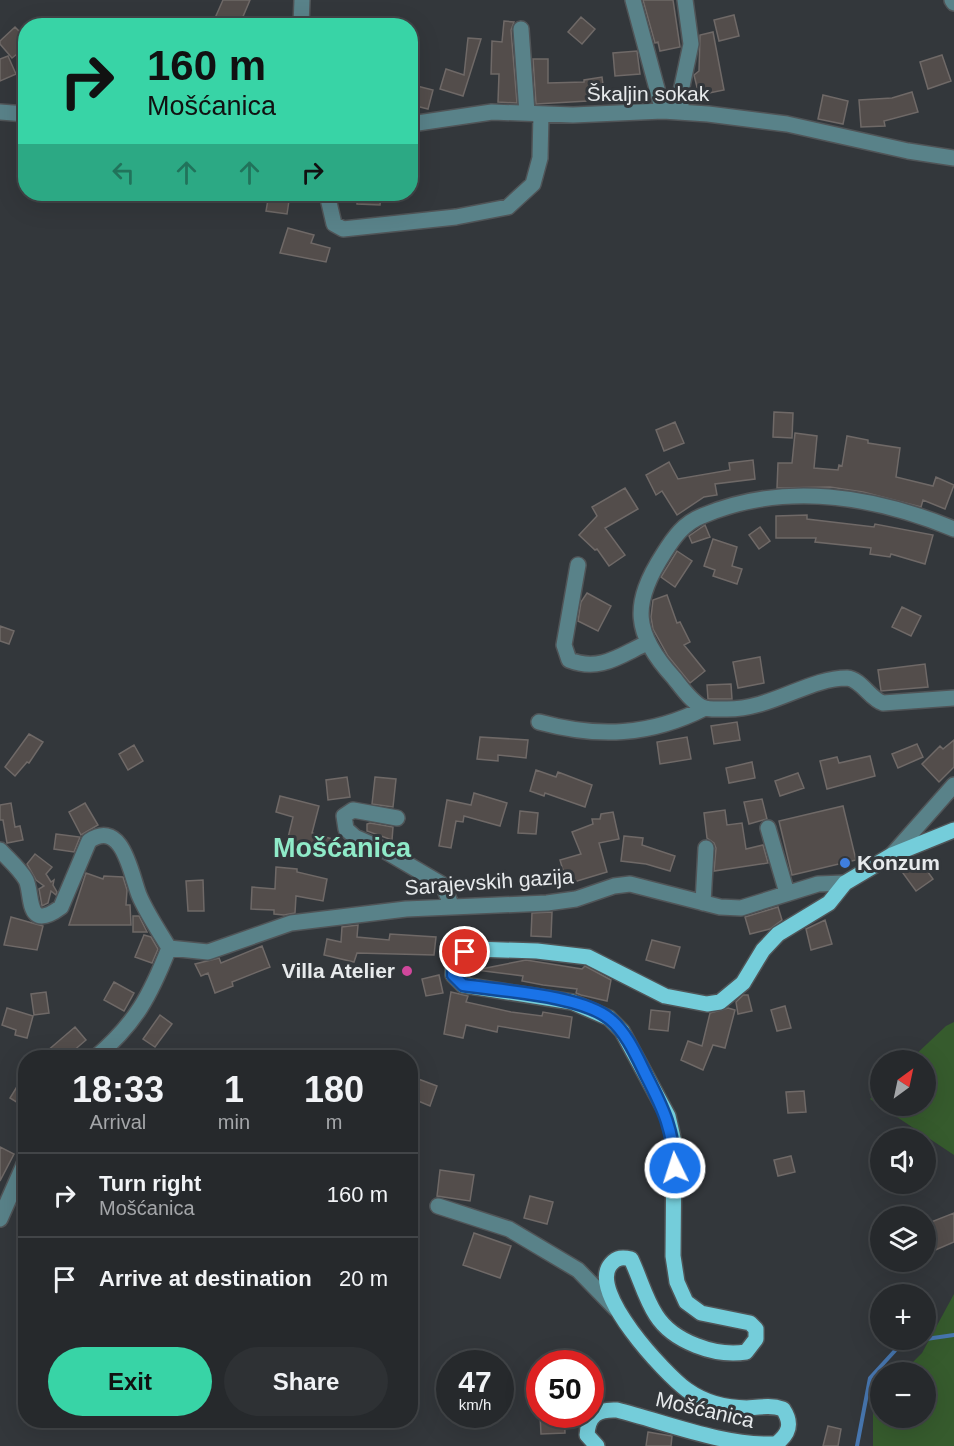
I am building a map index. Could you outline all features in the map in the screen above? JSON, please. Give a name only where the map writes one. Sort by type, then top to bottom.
[{"type":"main road","points":[[845,884],[892,855],[954,830]]},
{"type":"main road","name":"Mošćanica","points":[[597,1446],[587,1435],[587,1426],[594,1414],[603,1409],[617,1410],[740,1443],[776,1444],[789,1430],[788,1416],[783,1409],[766,1406],[729,1407],[706,1401],[686,1389],[655,1360],[616,1309],[606,1279],[607,1269],[614,1261],[623,1257],[631,1260],[657,1317],[682,1338],[699,1346],[732,1354],[746,1352],[756,1340],[756,1329],[750,1323],[701,1313],[691,1308],[677,1282],[673,1256],[674,1142],[668,1116],[622,1031],[609,1018],[572,1002],[463,985],[453,975],[453,966],[457,957],[474,950],[537,951],[588,957],[665,996],[707,1004],[720,1002],[743,982],[763,950],[778,934],[829,903],[845,884]]},
{"type":"street","points":[[301,18],[302,0]]},
{"type":"street","points":[[633,0],[663,111]]},
{"type":"street","points":[[681,112],[681,91],[691,44],[685,0]]},
{"type":"street","points":[[329,201],[334,224],[342,229],[456,217],[508,207],[532,184],[540,158],[521,28]]},
{"type":"street","points":[[0,112],[18,113]]},
{"type":"street","name":"Škaljin sokak","points":[[418,123],[492,112],[623,114],[681,112],[787,124],[908,151],[954,158]]},
{"type":"street","points":[[705,708],[695,702],[646,643],[639,603],[656,566],[675,537],[689,522],[703,515],[753,500],[790,495],[862,500],[906,511],[954,529]]},
{"type":"street","points":[[578,565],[564,645],[569,660],[585,666],[602,664],[646,643]]},
{"type":"street","points":[[539,722],[587,734],[634,732],[682,720],[705,708],[745,709],[810,687],[849,678],[858,682],[873,700],[883,703],[954,698]]},
{"type":"street","points":[[892,855],[954,785]]},
{"type":"street","points":[[397,818],[353,810],[344,816],[344,821],[346,829],[355,837],[380,848],[410,868],[436,880],[447,891],[452,907]]},
{"type":"street","points":[[768,828],[787,893]]},
{"type":"street","points":[[0,850],[26,879],[30,906],[36,913],[43,915],[52,914],[61,907],[89,841],[96,837],[108,837],[120,844],[129,858],[140,897],[169,948],[150,996],[132,1022],[103,1050]]},
{"type":"street","points":[[703,903],[706,848]]},
{"type":"street","name":"Sarajevskih gazija","points":[[169,948],[208,952],[291,923],[370,912],[576,900],[614,886],[630,884],[720,908],[741,908],[818,884],[845,884]]},
{"type":"street","points":[[0,1219],[18,1178]]},
{"type":"street","name":"Mošćanica","points":[[438,1206],[509,1229],[578,1270],[616,1309]]},
{"type":"green space","points":[[954,1022],[954,1155],[936,1143],[936,1128],[914,1128],[896,1116],[936,1116],[936,1050],[921,1050],[946,1026]]},
{"type":"green space","points":[[954,1294],[954,1446],[873,1446],[873,1428],[936,1428],[936,1362],[913,1362],[924,1350],[936,1350],[936,1327]]},
{"type":"building","points":[[223,0],[250,0],[242,18],[215,18]]},
{"type":"building","points":[[643,0],[673,0],[680,47],[660,51],[658,42],[655,43]]},
{"type":"building","points":[[734,15],[739,36],[719,41],[714,20]]},
{"type":"building","points":[[581,17],[595,29],[582,44],[568,32]]},
{"type":"building","points":[[504,21],[514,22],[511,30],[517,103],[498,102],[499,74],[491,74],[492,41],[502,42]]},
{"type":"building","points":[[15,27],[18,30],[18,53],[12,58],[0,41]]},
{"type":"building","points":[[713,32],[724,90],[699,95],[694,75],[699,71],[700,35]]},
{"type":"building","points":[[468,38],[481,39],[463,96],[440,89],[446,69],[464,75]]},
{"type":"building","points":[[637,51],[640,74],[615,76],[613,53]]},
{"type":"building","points":[[942,55],[951,81],[928,89],[920,62]]},
{"type":"building","points":[[8,56],[16,74],[0,81],[0,59]]},
{"type":"building","points":[[533,59],[548,59],[548,83],[584,82],[584,80],[602,77],[605,100],[536,104]]},
{"type":"building","points":[[418,86],[433,90],[428,109],[418,106]]},
{"type":"building","points":[[912,92],[918,112],[884,121],[885,126],[861,127],[859,100],[892,98]]},
{"type":"building","points":[[823,95],[848,101],[843,124],[818,119]]},
{"type":"building","points":[[268,201],[289,201],[287,214],[266,211]]},
{"type":"building","points":[[357,201],[380,201],[380,205],[357,204]]},
{"type":"building","points":[[288,228],[314,235],[311,243],[330,248],[326,262],[280,253]]},
{"type":"building","points":[[774,412],[793,413],[792,438],[773,437]]},
{"type":"building","points":[[675,422],[684,443],[664,451],[656,430]]},
{"type":"building","points":[[795,433],[817,436],[814,468],[838,470],[839,465],[842,466],[847,436],[868,440],[868,443],[900,448],[896,477],[933,486],[936,477],[954,485],[945,509],[923,500],[921,507],[863,492],[830,487],[777,488],[778,463],[792,463]]},
{"type":"building","points":[[753,460],[755,479],[715,484],[717,495],[704,497],[677,515],[662,491],[656,495],[646,475],[669,462],[678,479],[730,470],[729,463]]},
{"type":"building","points":[[625,488],[638,509],[605,528],[625,555],[609,566],[597,549],[595,550],[579,535],[597,516],[592,507]]},
{"type":"building","points":[[807,515],[807,519],[874,527],[875,524],[933,535],[925,564],[891,554],[890,557],[870,554],[871,548],[815,542],[816,538],[776,538],[776,516]]},
{"type":"building","points":[[705,525],[710,537],[692,543],[689,536]]},
{"type":"building","points":[[760,527],[770,541],[759,549],[749,535]]},
{"type":"building","points":[[713,539],[737,547],[732,566],[742,569],[737,584],[713,576],[715,570],[704,566]]},
{"type":"building","points":[[677,551],[692,561],[675,587],[661,577]]},
{"type":"building","points":[[587,593],[611,606],[598,631],[578,621],[581,602]]},
{"type":"building","points":[[667,595],[677,623],[680,622],[690,642],[684,645],[705,671],[690,683],[668,656],[653,629],[651,617],[653,600]]},
{"type":"building","points":[[902,607],[921,616],[911,636],[892,627]]},
{"type":"building","points":[[0,626],[14,631],[9,644],[0,641]]},
{"type":"building","points":[[760,657],[764,683],[738,688],[733,662]]},
{"type":"building","points":[[925,664],[928,687],[881,691],[878,670]]},
{"type":"building","points":[[731,684],[732,699],[708,699],[707,685]]},
{"type":"building","points":[[737,722],[740,740],[714,744],[711,726]]},
{"type":"building","points":[[29,734],[43,742],[29,763],[27,762],[15,776],[5,767]]},
{"type":"building","points":[[480,737],[528,740],[526,758],[498,755],[498,761],[477,759]]},
{"type":"building","points":[[687,737],[691,759],[660,764],[657,742]]},
{"type":"building","points":[[954,740],[954,767],[939,782],[922,764],[940,746],[943,749]]},
{"type":"building","points":[[917,744],[923,757],[898,768],[892,754]]},
{"type":"building","points":[[134,745],[143,761],[128,770],[119,754]]},
{"type":"building","points":[[870,756],[875,776],[827,789],[820,761],[837,757],[839,763]]},
{"type":"building","points":[[752,762],[755,778],[729,783],[726,768]]},
{"type":"building","points":[[536,770],[556,777],[558,772],[592,785],[585,807],[545,793],[544,796],[530,791]]},
{"type":"building","points":[[798,773],[804,788],[780,796],[775,781]]},
{"type":"building","points":[[347,777],[350,797],[328,800],[326,780]]},
{"type":"building","points":[[375,777],[396,779],[393,807],[372,804]]},
{"type":"building","points":[[474,793],[507,803],[500,826],[464,816],[463,822],[456,821],[451,848],[439,846],[447,800],[471,805]]},
{"type":"building","points":[[280,796],[319,806],[312,833],[339,841],[335,854],[302,845],[301,850],[286,846],[293,817],[276,812]]},
{"type":"building","points":[[762,799],[767,819],[749,824],[744,802]]},
{"type":"building","points":[[11,803],[15,827],[20,826],[23,840],[7,843],[3,820],[0,820],[0,805]]},
{"type":"building","points":[[85,803],[98,825],[81,835],[69,812]]},
{"type":"building","points":[[843,806],[856,860],[792,875],[779,821]]},
{"type":"building","points":[[725,810],[727,825],[742,823],[746,849],[763,845],[768,863],[714,871],[716,848],[714,843],[707,838],[704,813]]},
{"type":"building","points":[[520,811],[538,813],[536,834],[518,833]]},
{"type":"building","points":[[613,812],[619,839],[599,843],[607,872],[567,884],[560,860],[581,854],[572,832],[593,824],[592,819],[600,819],[601,814]]},
{"type":"building","points":[[367,824],[393,827],[392,840],[367,831]]},
{"type":"building","points":[[56,834],[80,837],[74,852],[54,849]]},
{"type":"building","points":[[624,836],[643,838],[642,845],[675,856],[670,871],[646,864],[621,861]]},
{"type":"building","points":[[35,854],[52,867],[46,874],[51,882],[54,880],[53,885],[57,892],[56,895],[51,891],[48,903],[42,906],[39,889],[44,886],[36,880],[27,864]]},
{"type":"building","points":[[917,857],[933,879],[916,891],[900,869]]},
{"type":"building","points":[[276,867],[297,869],[297,872],[327,879],[323,901],[296,896],[295,913],[284,915],[274,914],[274,910],[251,909],[252,887],[275,889]]},
{"type":"building","points":[[86,873],[103,879],[104,876],[123,877],[127,890],[126,905],[130,905],[131,925],[69,925]]},
{"type":"building","points":[[203,880],[204,911],[188,911],[186,881]]},
{"type":"building","points":[[778,907],[782,920],[770,929],[750,934],[745,917]]},
{"type":"building","points":[[552,912],[551,937],[531,936],[532,913]]},
{"type":"building","points":[[133,916],[139,916],[147,932],[133,932]]},
{"type":"building","points":[[11,917],[43,926],[37,950],[4,945]]},
{"type":"building","points":[[825,920],[832,944],[811,950],[806,929]]},
{"type":"building","points":[[358,925],[357,937],[389,940],[390,934],[436,937],[434,955],[357,953],[354,962],[324,955],[327,939],[341,942],[342,927]]},
{"type":"building","points":[[144,935],[151,937],[158,949],[152,963],[135,957]]},
{"type":"building","points":[[652,940],[680,947],[674,968],[646,960]]},
{"type":"building","points":[[262,946],[270,967],[232,982],[233,986],[215,993],[208,973],[201,976],[195,964],[219,958],[221,963]]},
{"type":"building","points":[[526,960],[582,969],[585,966],[611,980],[607,1001],[576,993],[577,989],[522,981],[523,976],[476,970]]},
{"type":"building","points":[[439,975],[443,993],[426,996],[422,979]]},
{"type":"building","points":[[114,982],[134,993],[124,1011],[104,1000]]},
{"type":"building","points":[[46,992],[49,1013],[34,1015],[31,994]]},
{"type":"building","points":[[451,992],[468,996],[466,1002],[511,1012],[542,1016],[543,1012],[572,1017],[569,1038],[498,1026],[497,1032],[466,1025],[463,1038],[444,1034]]},
{"type":"building","points":[[743,995],[748,995],[752,1011],[738,1014],[736,1002]]},
{"type":"building","points":[[785,1006],[791,1028],[777,1031],[771,1010]]},
{"type":"building","points":[[7,1008],[33,1016],[27,1038],[15,1035],[16,1030],[2,1025]]},
{"type":"building","points":[[728,1008],[735,1010],[725,1048],[713,1045],[703,1070],[681,1060],[688,1041],[702,1046],[710,1013]]},
{"type":"building","points":[[651,1010],[670,1012],[668,1031],[649,1029]]},
{"type":"building","points":[[160,1015],[172,1024],[155,1047],[143,1039]]},
{"type":"building","points":[[75,1027],[86,1040],[74,1050],[48,1050]]},
{"type":"building","points":[[418,1079],[437,1086],[430,1106],[418,1101]]},
{"type":"building","points":[[18,1085],[18,1103],[10,1098]]},
{"type":"building","points":[[804,1091],[806,1112],[788,1113],[786,1092]]},
{"type":"building","points":[[0,1147],[14,1154],[0,1181]]},
{"type":"building","points":[[791,1156],[795,1172],[778,1176],[774,1160]]},
{"type":"building","points":[[440,1170],[474,1175],[470,1201],[437,1196]]},
{"type":"building","points":[[530,1196],[553,1202],[547,1224],[524,1218]]},
{"type":"building","points":[[954,1213],[954,1242],[936,1250],[936,1220]]},
{"type":"building","points":[[474,1233],[511,1246],[500,1278],[463,1265]]},
{"type":"building","points":[[828,1426],[841,1429],[838,1446],[823,1446]]},
{"type":"building","points":[[541,1428],[565,1428],[565,1433],[541,1434]]},
{"type":"building","points":[[648,1432],[672,1436],[671,1446],[646,1446]]},
{"type":"waterway","name":"Mošćanica","points":[[936,1338],[954,1335]]},
{"type":"waterway","name":"Mošćanica","points":[[857,1446],[870,1378],[896,1350]]},
{"type":"place","name":"Konzum","points":[[845,863]]},
{"type":"place","name":"Villa Atelier","points":[[407,971]]},
{"type":"district","name":"Mošćanica","points":[[342,848]]},
{"type":"route","points":[[465,952],[457,957],[453,966],[453,975],[463,985],[572,1002],[609,1018],[622,1031],[668,1116],[674,1142],[675,1168]]}]
